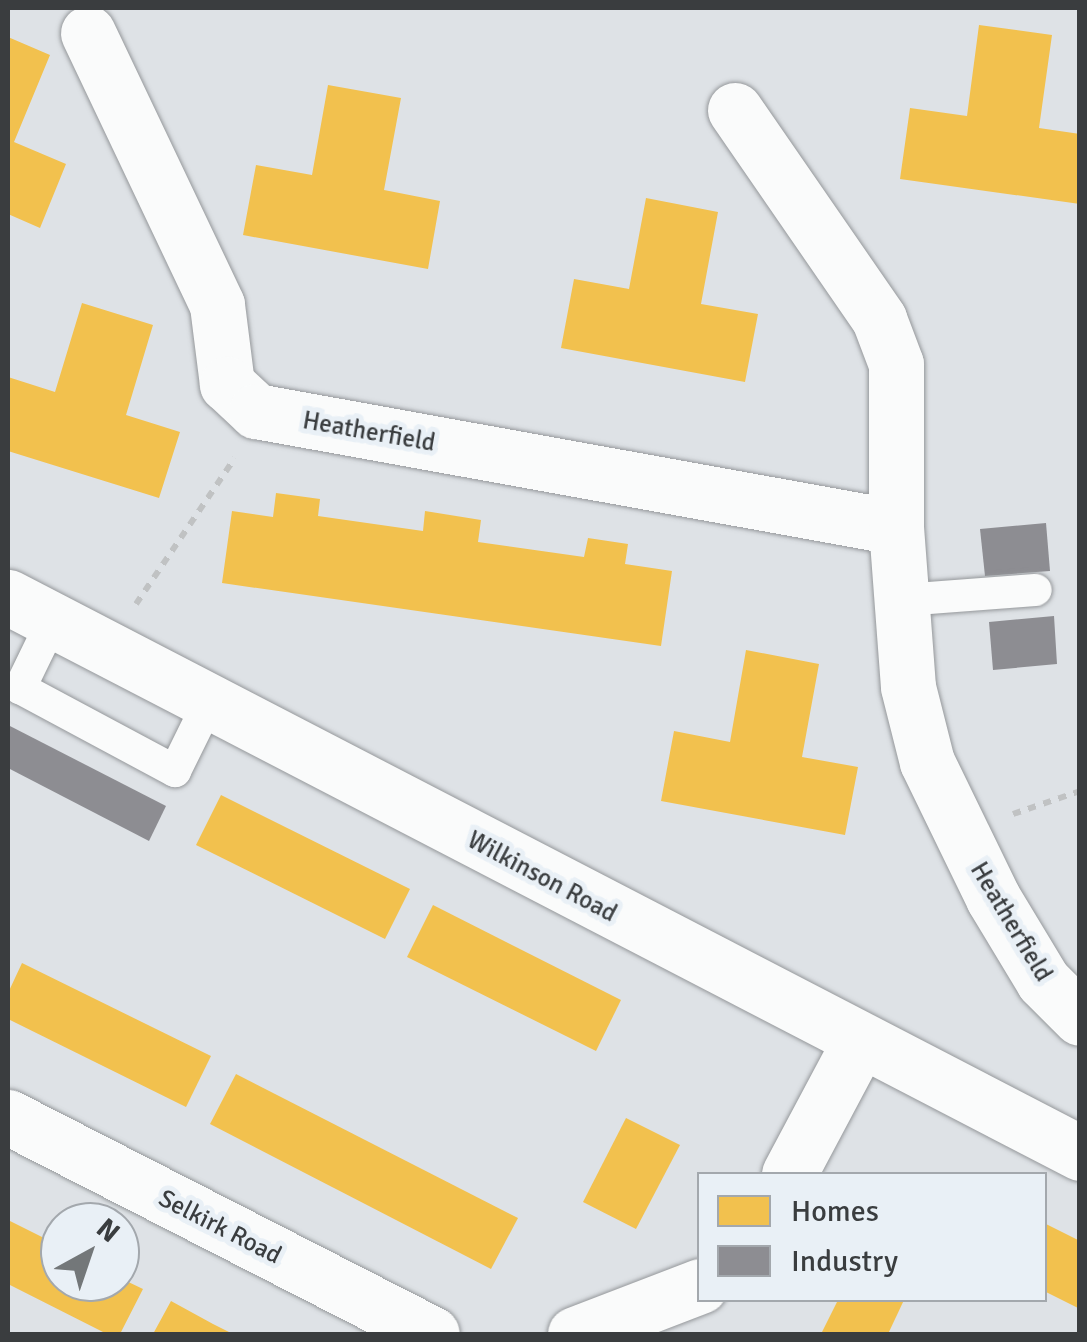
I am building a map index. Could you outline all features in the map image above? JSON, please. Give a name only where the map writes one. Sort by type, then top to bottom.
[{"type":"street","name":"Heatherfield","points":[[88,33],[217,305],[227,384],[238,399],[271,414],[896,527]]},
{"type":"street","name":"Heatherfield","points":[[735,110],[880,319],[896,364],[896,527],[912,706],[927,762],[960,833],[1043,981],[1080,1018]]},
{"type":"street","name":"Wilkinson Road","points":[[30,608],[858,1044],[1080,1153]]},
{"type":"street","points":[[790,1172],[858,1044]]},
{"type":"street","name":"Selkirk Road","points":[[8,1117],[432,1334]]},
{"type":"street","points":[[575,1334],[697,1287]]},
{"type":"lane","points":[[902,600],[1036,590]]},
{"type":"lane","points":[[30,608],[20,688],[174,771],[209,702]]},
{"type":"path","points":[[152,574],[271,414]]},
{"type":"path","points":[[960,833],[1080,791]]},
{"type":"building: Homes","points":[[979,25],[1052,35],[1039,128],[1080,134],[1080,204],[900,179],[910,108],[967,116]]},
{"type":"building: Homes","points":[[8,37],[50,55],[14,142],[66,164],[40,228],[8,214]]},
{"type":"building: Homes","points":[[328,85],[401,98],[384,190],[440,201],[428,269],[243,235],[256,165],[312,175]]},
{"type":"building: Homes","points":[[646,198],[718,212],[701,304],[758,314],[745,382],[561,348],[574,279],[629,289]]},
{"type":"building: Homes","points":[[82,303],[153,325],[126,415],[180,432],[159,498],[8,451],[8,377],[55,392]]},
{"type":"building: Homes","points":[[276,493],[320,499],[318,516],[423,531],[425,511],[481,520],[478,542],[584,557],[588,538],[628,544],[625,564],[672,571],[661,646],[222,583],[232,511],[273,517]]},
{"type":"building: Homes","points":[[746,650],[819,664],[802,757],[858,767],[845,835],[661,801],[674,731],[730,742]]},
{"type":"building: Homes","points":[[221,795],[410,889],[385,939],[196,845]]},
{"type":"building: Homes","points":[[433,905],[621,1000],[596,1051],[407,957]]},
{"type":"building: Homes","points":[[22,963],[211,1056],[186,1107],[8,1019],[8,993]]},
{"type":"building: Homes","points":[[236,1074],[518,1218],[491,1269],[210,1124]]},
{"type":"building: Homes","points":[[626,1118],[680,1145],[636,1229],[583,1202]]},
{"type":"building: Homes","points":[[8,1220],[40,1236],[40,1300],[8,1284]]},
{"type":"building: Homes","points":[[1047,1224],[1080,1241],[1080,1309],[1047,1292]]},
{"type":"building: Homes","points":[[171,1301],[213,1324],[233,1334],[153,1334]]},
{"type":"building: Homes","points":[[44,1302],[136,1302],[120,1334],[107,1334]]},
{"type":"building: Homes","points":[[837,1302],[903,1302],[888,1334],[821,1334]]},
{"type":"building: Industry","points":[[1046,523],[1050,571],[985,576],[980,529]]},
{"type":"building: Industry","points":[[1054,616],[1057,664],[993,670],[989,622]]},
{"type":"building: Industry","points":[[8,725],[166,806],[149,841],[8,768]]}]
